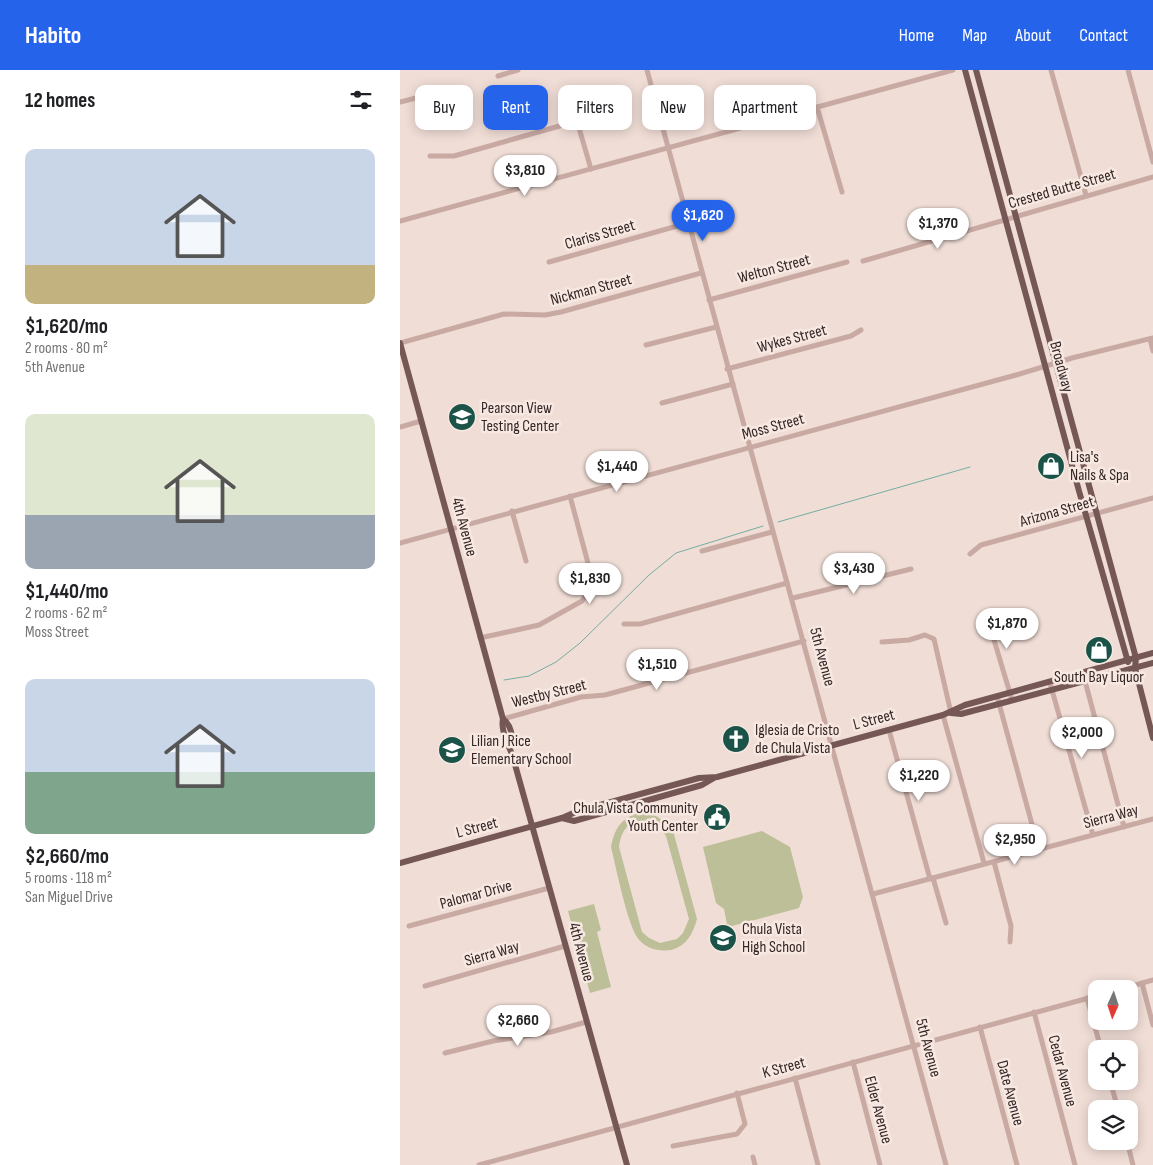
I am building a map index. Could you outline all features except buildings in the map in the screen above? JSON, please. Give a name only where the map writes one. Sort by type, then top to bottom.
[{"type":"main road","name":"Broadway","points":[[965,70],[1127,660],[1135,668]]},
{"type":"main road","name":"Broadway","points":[[976,70],[1136,658],[1135,668],[1153,738]]},
{"type":"main road","name":"4th Avenue","points":[[400,343],[503,719],[508,722],[513,739],[510,746],[615,1128],[627,1165]]},
{"type":"main road","name":"L Street","points":[[400,863],[700,778],[717,776],[832,746],[951,712],[961,714],[997,700],[1051,686],[1127,660],[1153,654]]},
{"type":"main road","name":"L Street","points":[[1051,686],[1085,681],[1153,663]]},
{"type":"street","points":[[498,76],[518,70]]},
{"type":"street","name":"5th Avenue","points":[[647,70],[772,532],[793,598],[946,1165]]},
{"type":"street","points":[[400,222],[953,70]]},
{"type":"street","points":[[1051,70],[1086,196]]},
{"type":"street","points":[[1128,70],[1153,162]]},
{"type":"street","points":[[400,102],[415,98]]},
{"type":"street","points":[[817,107],[842,192]]},
{"type":"street","points":[[430,156],[454,156],[570,123],[580,128],[591,169]]},
{"type":"street","name":"Crested Butte Street","points":[[863,261],[1015,215],[1153,177]]},
{"type":"street","name":"Clariss Street","points":[[549,262],[688,223]]},
{"type":"street","name":"Welton Street","points":[[709,300],[847,262]]},
{"type":"street","name":"Nickman Street","points":[[400,343],[504,314],[545,315],[561,312],[701,273]]},
{"type":"street","points":[[646,345],[716,327]]},
{"type":"street","name":"Wykes Street","points":[[727,369],[851,336],[860,330]]},
{"type":"street","points":[[1151,339],[1153,351]]},
{"type":"street","name":"Moss Street","points":[[400,543],[1055,363],[1151,339]]},
{"type":"street","points":[[662,403],[732,384]]},
{"type":"street","points":[[400,427],[421,421]]},
{"type":"street","points":[[480,638],[539,625],[582,601],[592,578],[570,496]]},
{"type":"street","name":"Arizona Street","points":[[970,554],[981,545],[1153,498]]},
{"type":"street","points":[[512,511],[526,561]]},
{"type":"street","points":[[702,551],[772,532]]},
{"type":"street","points":[[793,598],[911,569]]},
{"type":"street","points":[[624,624],[640,624],[787,583]]},
{"type":"street","points":[[986,613],[1010,696]]},
{"type":"street","points":[[882,642],[908,640],[926,635],[934,639],[951,712]]},
{"type":"street","name":"Westby Street","points":[[503,719],[581,697],[605,695],[804,641]]},
{"type":"street","points":[[1085,681],[1124,827]]},
{"type":"street","points":[[1051,686],[1093,835]]},
{"type":"street","points":[[997,700],[1038,850]]},
{"type":"street","points":[[944,715],[984,863]]},
{"type":"street","points":[[889,730],[931,878],[946,923]]},
{"type":"street","name":"Sierra Way","points":[[873,894],[1153,819]]},
{"type":"street","points":[[994,862],[1011,926],[1010,942]]},
{"type":"street","name":"Palomar Drive","points":[[409,926],[549,888]]},
{"type":"street","name":"Sierra Way","points":[[425,986],[565,946]]},
{"type":"street","points":[[1138,984],[1153,980]]},
{"type":"street","points":[[1142,983],[1153,1025]]},
{"type":"street","points":[[1087,998],[1099,1040]]},
{"type":"street","name":"K Street","points":[[479,1165],[1087,998]]},
{"type":"street","name":"Cedar Avenue","points":[[1034,1012],[1075,1165]]},
{"type":"street","points":[[445,1053],[493,1041],[551,1032],[586,1022]]},
{"type":"street","name":"Date Avenue","points":[[980,1028],[1017,1165]]},
{"type":"street","name":"Elder Avenue","points":[[852,1062],[880,1165]]},
{"type":"street","points":[[795,1078],[818,1165]]},
{"type":"street","points":[[673,1146],[729,1136],[742,1130],[745,1124],[737,1093]]},
{"type":"street","points":[[1129,1150],[1133,1165]]},
{"type":"street","points":[[753,1157],[755,1165]]},
{"type":"green space","points":[[642,812],[656,816],[672,827],[697,919],[694,929],[685,942],[671,950],[652,948],[640,941],[633,930],[622,894],[611,847],[617,828],[624,820]],"holes":[[[641,821],[657,825],[666,836],[689,919],[683,933],[677,939],[660,943],[642,932],[619,847],[621,837],[628,826]]]},
{"type":"green space","points":[[762,831],[790,847],[803,897],[799,908],[732,926],[727,924],[724,909],[716,903],[703,847]]},
{"type":"green space","points":[[594,904],[601,930],[597,932],[611,987],[590,993],[568,911]]},
{"type":"waterway","points":[[778,522],[970,467]]},
{"type":"waterway","points":[[504,680],[529,676],[556,662],[580,643],[649,575],[676,553],[763,526]]},
{"type":"place","name":"Pearson View Testing Center","points":[[462,417]]},
{"type":"place","name":"Lisa's Nails & Spa","points":[[1051,466]]},
{"type":"place","name":"South Bay Liquor","points":[[1099,650]]},
{"type":"place","name":"Iglesia de Cristo de Chula Vista","points":[[736,739]]},
{"type":"place","name":"Lilian J Rice Elementary School","points":[[452,750]]},
{"type":"place","name":"Chula Vista Community Youth Center","points":[[717,817]]},
{"type":"place","name":"Chula Vista High School","points":[[723,938]]}]
